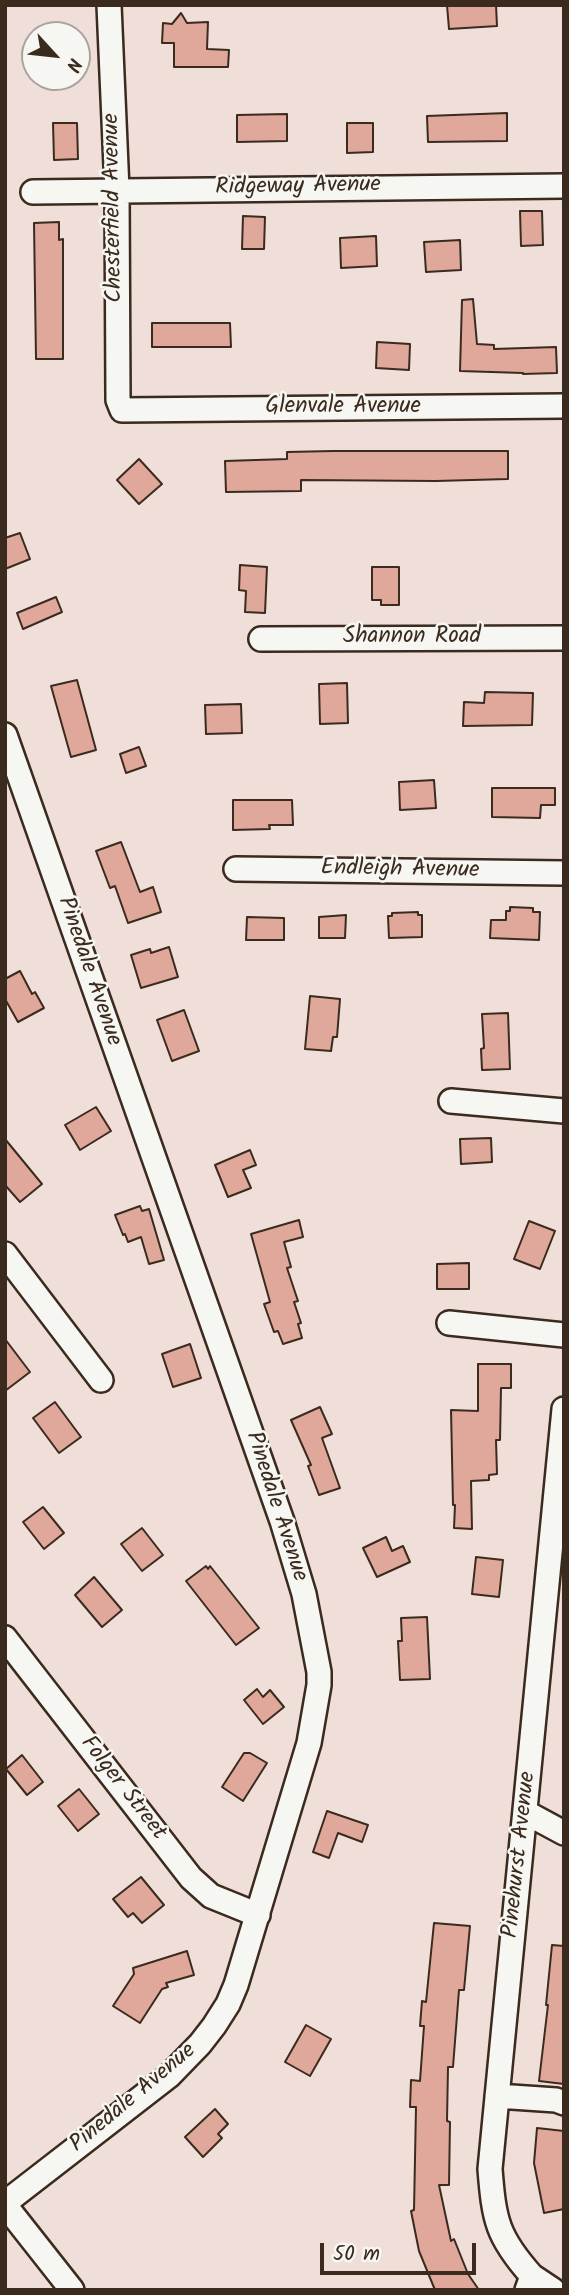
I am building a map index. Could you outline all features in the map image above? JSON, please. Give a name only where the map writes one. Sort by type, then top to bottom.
[{"type":"street","name":"Chesterfield Avenue","points":[[109,5],[117,191],[118,400],[122,410]]},
{"type":"street","name":"Ridgeway Avenue","points":[[33,192],[564,186]]},
{"type":"street","name":"Glenvale Avenue","points":[[122,410],[564,406]]},
{"type":"street","name":"Shannon Road","points":[[261,639],[564,638]]},
{"type":"street","name":"Pinedale Avenue","points":[[5,735],[282,1521],[304,1594],[319,1672],[311,1733],[258,1915],[228,2004],[200,2044],[169,2076],[5,2204]]},
{"type":"street","name":"Endleigh Avenue","points":[[236,869],[564,873]]},
{"type":"street","points":[[451,1101],[564,1111]]},
{"type":"street","points":[[5,1254],[101,1380]]},
{"type":"street","points":[[450,1323],[564,1335]]},
{"type":"street","name":"Pinehurst Avenue","points":[[553,2290],[529,2283],[502,2238],[493,2208],[490,2169],[564,1409]]},
{"type":"street","name":"Folger Street","points":[[5,1638],[191,1878],[211,1896],[258,1915]]},
{"type":"street","points":[[525,1812],[564,1833]]},
{"type":"street","points":[[497,2096],[556,2100],[564,2103]]},
{"type":"street","points":[[5,2204],[72,2290]]},
{"type":"building","points":[[447,5],[496,5],[497,26],[449,29]]},
{"type":"building","points":[[181,13],[187,23],[208,22],[207,49],[229,50],[228,67],[174,67],[174,43],[162,43],[163,23],[172,24]]},
{"type":"building","points":[[507,113],[507,141],[428,142],[427,116]]},
{"type":"building","points":[[287,114],[287,141],[237,142],[237,115]]},
{"type":"building","points":[[53,123],[77,123],[78,159],[54,160]]},
{"type":"building","points":[[347,123],[373,123],[373,152],[347,153]]},
{"type":"building","points":[[520,211],[542,211],[543,245],[521,246]]},
{"type":"building","points":[[243,216],[265,217],[264,249],[242,249]]},
{"type":"building","points":[[59,222],[59,240],[63,239],[63,359],[36,359],[34,223]]},
{"type":"building","points":[[376,236],[377,266],[341,268],[340,238]]},
{"type":"building","points":[[460,240],[461,270],[426,272],[424,242]]},
{"type":"building","points":[[473,299],[477,344],[494,345],[494,349],[556,347],[557,373],[460,371],[462,300]]},
{"type":"building","points":[[152,323],[230,323],[231,347],[152,347]]},
{"type":"building","points":[[377,342],[410,344],[409,370],[376,368]]},
{"type":"building","points":[[508,451],[508,479],[301,480],[301,491],[226,492],[225,461],[287,459],[287,452]]},
{"type":"building","points":[[139,459],[162,484],[139,504],[117,480]]},
{"type":"building","points":[[20,533],[30,559],[5,569],[5,538]]},
{"type":"building","points":[[240,565],[267,567],[265,613],[245,612],[246,591],[239,590]]},
{"type":"building","points":[[372,567],[399,567],[399,605],[381,605],[381,600],[372,600]]},
{"type":"building","points":[[56,597],[62,612],[23,629],[17,613]]},
{"type":"building","points":[[77,680],[96,750],[71,757],[51,686]]},
{"type":"building","points":[[347,683],[348,723],[320,724],[319,684]]},
{"type":"building","points":[[485,692],[533,693],[532,725],[463,726],[464,702],[484,703]]},
{"type":"building","points":[[241,704],[242,733],[206,734],[205,705]]},
{"type":"building","points":[[139,747],[146,766],[126,773],[120,754]]},
{"type":"building","points":[[434,780],[436,808],[400,810],[399,782]]},
{"type":"building","points":[[492,788],[555,788],[555,805],[541,805],[540,818],[492,817]]},
{"type":"building","points":[[233,800],[292,800],[293,825],[233,830]]},
{"type":"building","points":[[121,842],[140,892],[153,887],[161,912],[128,923],[115,886],[110,888],[96,851]]},
{"type":"building","points":[[510,907],[533,908],[533,912],[540,912],[539,940],[490,938],[491,920],[506,920],[506,911],[510,911]]},
{"type":"building","points":[[418,912],[418,915],[422,915],[422,937],[389,938],[388,916],[392,916],[392,913]]},
{"type":"building","points":[[346,915],[345,938],[319,938],[319,917]]},
{"type":"building","points":[[247,917],[284,918],[284,940],[246,940]]},
{"type":"building","points":[[169,947],[178,977],[141,988],[131,955],[150,949],[151,953]]},
{"type":"building","points":[[20,971],[32,994],[35,992],[44,1008],[18,1022],[5,999],[5,979]]},
{"type":"building","points":[[310,996],[340,999],[337,1037],[333,1037],[331,1051],[305,1049]]},
{"type":"building","points":[[184,1010],[199,1051],[172,1061],[157,1020]]},
{"type":"building","points":[[508,1013],[510,1069],[482,1070],[482,1014]]},
{"type":"building","points":[[96,1107],[111,1131],[80,1150],[65,1125]]},
{"type":"building","points":[[491,1138],[492,1162],[461,1164],[460,1139]]},
{"type":"building","points":[[5,1139],[42,1184],[20,1202],[5,1185]]},
{"type":"building","points":[[250,1150],[256,1165],[243,1170],[251,1188],[228,1197],[215,1165]]},
{"type":"building","points":[[140,1206],[142,1211],[149,1209],[164,1260],[149,1264],[141,1237],[128,1242],[125,1234],[123,1235],[115,1215]]},
{"type":"building","points":[[299,1220],[303,1237],[284,1242],[291,1267],[287,1268],[298,1301],[294,1302],[301,1323],[298,1324],[302,1338],[283,1344],[278,1331],[274,1332],[264,1304],[270,1302],[251,1234]]},
{"type":"building","points":[[529,1221],[555,1231],[540,1269],[514,1259]]},
{"type":"building","points":[[469,1263],[469,1289],[437,1289],[437,1264]]},
{"type":"building","points":[[5,1339],[30,1372],[5,1391]]},
{"type":"building","points":[[190,1344],[201,1378],[173,1387],[162,1354]]},
{"type":"building","points":[[478,1364],[511,1364],[511,1388],[501,1388],[500,1440],[496,1440],[497,1474],[489,1475],[489,1480],[471,1481],[472,1529],[454,1528],[451,1410],[478,1411]]},
{"type":"building","points":[[55,1402],[81,1437],[59,1453],[33,1418]]},
{"type":"building","points":[[320,1407],[332,1434],[322,1438],[340,1488],[319,1495],[308,1466],[311,1465],[291,1420]]},
{"type":"building","points":[[43,1507],[64,1533],[44,1549],[23,1522]]},
{"type":"building","points":[[142,1528],[163,1555],[142,1571],[121,1544]]},
{"type":"building","points":[[386,1537],[392,1551],[403,1546],[410,1562],[377,1577],[363,1548]]},
{"type":"building","points":[[476,1557],[503,1560],[499,1597],[472,1594]]},
{"type":"building","points":[[206,1566],[208,1569],[210,1566],[259,1628],[236,1645],[186,1581]]},
{"type":"building","points":[[94,1577],[122,1610],[102,1627],[75,1595]]},
{"type":"building","points":[[427,1617],[430,1679],[400,1680],[398,1641],[402,1641],[401,1618]]},
{"type":"building","points":[[257,1689],[263,1697],[270,1690],[284,1707],[263,1724],[244,1700]]},
{"type":"building","points":[[244,1753],[250,1753],[267,1763],[243,1801],[222,1787]]},
{"type":"building","points":[[22,1755],[43,1782],[27,1795],[6,1769]]},
{"type":"building","points":[[79,1789],[99,1814],[78,1831],[58,1806]]},
{"type":"building","points":[[327,1811],[368,1825],[362,1842],[338,1833],[329,1858],[313,1852]]},
{"type":"building","points":[[141,1877],[164,1905],[142,1923],[133,1913],[128,1917],[113,1899]]},
{"type":"building","points":[[434,1923],[470,1926],[464,1990],[459,1990],[453,2067],[448,2067],[449,2185],[439,2185],[451,2241],[454,2239],[468,2274],[479,2290],[435,2290],[419,2251],[411,2211],[414,2210],[416,2107],[410,2107],[411,2080],[420,2081],[424,2026],[420,2026],[422,2001],[426,2002]]},
{"type":"building","points":[[552,1945],[564,1946],[564,2084],[539,2081]]},
{"type":"building","points":[[187,1951],[194,1975],[166,1983],[168,1987],[162,1989],[140,2023],[113,2006],[134,1974],[133,1968]]},
{"type":"building","points":[[306,2025],[331,2039],[310,2076],[285,2062]]},
{"type":"building","points":[[215,2109],[228,2124],[218,2134],[222,2138],[203,2157],[185,2137]]},
{"type":"building","points":[[537,2128],[564,2131],[564,2209],[544,2213],[534,2163]]}]
